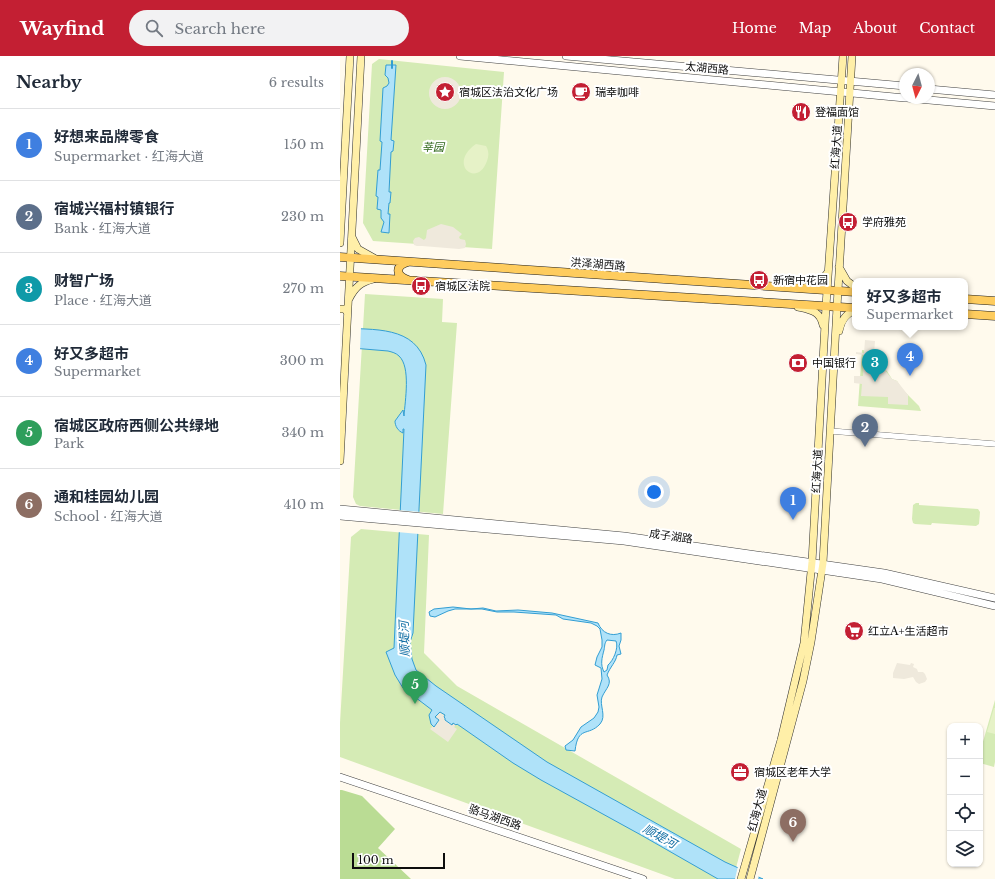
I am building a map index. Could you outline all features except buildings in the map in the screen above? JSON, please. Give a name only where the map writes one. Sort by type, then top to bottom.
[{"type":"main road","points":[[340,243],[350,56]]},
{"type":"main road","points":[[340,461],[361,56]]},
{"type":"main road","name":"红海大道","points":[[741,879],[781,740],[804,642],[812,565],[824,331],[843,56]]},
{"type":"main road","name":"红海大道","points":[[750,879],[803,681],[823,567],[834,348],[852,56]]},
{"type":"main road","points":[[348,91],[350,88],[355,86],[358,88],[359,92]]},
{"type":"main road","points":[[342,214],[347,217],[352,215]]},
{"type":"main road","points":[[351,234],[358,249],[376,259]]},
{"type":"main road","name":"洪泽湖西路","points":[[340,257],[852,292]]},
{"type":"main road","points":[[410,281],[399,275],[398,268],[402,264],[411,262]]},
{"type":"main road","points":[[839,267],[847,281],[852,285]]},
{"type":"main road","points":[[799,289],[816,284],[825,277],[829,270]]},
{"type":"main road","points":[[340,276],[852,309]]},
{"type":"main road","points":[[348,303],[356,287],[365,281],[375,278]]},
{"type":"main road","points":[[783,288],[786,297],[786,304]]},
{"type":"main road","points":[[968,300],[995,301]]},
{"type":"main road","points":[[786,304],[810,310],[819,316],[824,331]]},
{"type":"main road","points":[[340,309],[344,309],[347,312]]},
{"type":"main road","points":[[834,348],[842,319],[852,311]]},
{"type":"main road","points":[[968,314],[995,316]]},
{"type":"street","name":"太湖西路","points":[[460,56],[899,97]]},
{"type":"street","name":"太湖西路","points":[[566,56],[899,85]]},
{"type":"street","points":[[935,89],[995,95]]},
{"type":"street","name":"太湖西路","points":[[935,101],[995,106]]},
{"type":"street","points":[[830,431],[995,444]]},
{"type":"street","name":"成子湖路","points":[[340,509],[380,517]]},
{"type":"street","name":"成子湖路","points":[[340,516],[380,517],[624,536],[823,567],[882,579],[995,606]]},
{"type":"street","name":"成子湖路","points":[[823,567],[884,573],[995,598]]},
{"type":"street","name":"骆马湖西路","points":[[340,776],[643,879]]},
{"type":"green space","name":"莘园","points":[[379,59],[504,72],[492,249],[373,241],[363,223],[372,64]]},
{"type":"green space","points":[[476,144],[486,146],[488,157],[482,169],[477,173],[471,173],[464,166],[464,159],[468,152]]},
{"type":"green space","points":[[365,294],[443,299],[442,322],[457,323],[443,514],[360,506],[356,504],[353,497]]},
{"type":"green space","points":[[862,350],[870,351],[872,359],[879,367],[887,371],[892,379],[897,381],[902,389],[919,406],[921,411],[858,406]]},
{"type":"green space","points":[[919,503],[919,505],[978,509],[980,512],[979,524],[976,526],[932,523],[931,525],[915,524],[913,523],[912,519],[913,505]]},
{"type":"green space","points":[[361,529],[429,535],[424,653],[457,686],[741,849],[733,879],[675,879],[340,757],[340,723],[351,537]]},
{"type":"green space","points":[[995,700],[994,767],[983,764],[983,742]]},
{"type":"green space","points":[[995,708],[995,734],[987,732]]},
{"type":"green space","points":[[340,790],[362,796],[395,829],[378,848],[411,879],[340,879]]},
{"type":"shaded area","points":[[445,77],[451,78],[458,84],[461,93],[460,99],[454,106],[445,109],[439,108],[432,102],[429,93],[430,87],[436,80]]},
{"type":"shaded area","points":[[441,224],[453,227],[462,234],[459,237],[460,239],[465,240],[465,248],[459,249],[414,245],[413,241],[415,238],[419,237],[424,240],[426,238],[427,230]]},
{"type":"shaded area","points":[[865,340],[875,341],[873,365],[884,369],[892,379],[897,381],[908,395],[908,405],[888,404],[888,397],[861,396],[862,384],[854,383],[854,376],[863,376],[864,355],[856,354],[856,352],[864,353]]},
{"type":"shaded area","points":[[897,663],[910,665],[911,663],[914,664],[913,667],[917,669],[918,672],[923,672],[927,679],[925,682],[919,684],[913,677],[904,679],[893,678],[893,673]]},
{"type":"shaded area","points":[[440,712],[452,725],[453,723],[456,725],[454,727],[457,729],[448,742],[430,729],[439,720],[435,718]]},
{"type":"water","points":[[386,65],[396,65],[391,140],[394,141],[393,151],[391,152],[389,192],[391,192],[388,214],[390,214],[389,233],[381,232],[384,222],[381,218],[381,210],[377,209],[378,197],[376,196],[382,142],[380,141],[383,88],[389,83],[388,78],[385,75]]},
{"type":"water","name":"顺堤河","points":[[340,328],[379,330],[392,332],[403,336],[413,343],[421,352],[426,365],[413,633],[410,642],[412,659],[416,670],[436,686],[547,762],[725,862],[763,879],[718,879],[541,780],[513,763],[457,724],[456,725],[453,723],[452,725],[445,720],[445,715],[440,712],[435,717],[439,720],[434,727],[431,724],[429,715],[432,710],[403,688],[395,675],[386,652],[394,648],[404,429],[403,433],[400,431],[396,426],[395,421],[403,410],[404,416],[406,393],[405,368],[403,361],[399,356],[392,352],[340,347]]},
{"type":"water","points":[[453,607],[471,609],[455,609],[435,617],[430,616],[429,612],[434,609]]},
{"type":"water","points":[[483,608],[496,611],[518,610],[552,613],[598,623],[604,632],[610,634],[614,635],[621,633],[619,646],[621,654],[617,655],[608,672],[607,675],[609,678],[609,684],[601,700],[603,714],[602,721],[596,728],[581,734],[576,743],[575,751],[566,750],[565,746],[573,740],[581,727],[594,718],[598,712],[599,707],[597,695],[602,679],[601,668],[595,665],[602,647],[600,629],[591,623],[563,619],[556,615],[497,612],[482,609],[471,609]],"holes":[[[607,640],[616,641],[617,647],[615,654],[612,661],[608,665],[607,670],[604,672],[602,661],[605,643]]]},
{"type":"pier","points":[[340,326],[361,327],[360,351],[340,349]]},
{"type":"pier","points":[[398,510],[421,512],[419,534],[397,532]]},
{"type":"pier","points":[[738,866],[759,875],[758,879],[735,879]]},
{"type":"waterway","points":[[392,61],[392,68]]},
{"type":"place","name":"宿城区法治文化广场","points":[[445,92]]},
{"type":"place","name":"瑞幸咖啡","points":[[581,92]]},
{"type":"place","name":"登福面馆","points":[[801,112]]},
{"type":"place","name":"学府雅苑","points":[[848,222]]},
{"type":"place","name":"新宿中花园","points":[[759,280]]},
{"type":"place","name":"宿城区法院","points":[[421,286]]},
{"type":"place","name":"中国银行","points":[[798,363]]},
{"type":"place","name":"好又多超市","points":[[910,376]]},
{"type":"place","name":"财智广场","points":[[875,382]]},
{"type":"place","name":"宿城兴福村镇银行","points":[[865,447]]},
{"type":"place","name":"好想来品牌零食","points":[[793,520]]},
{"type":"place","name":"红立A+生活超市","points":[[854,631]]},
{"type":"place","name":"宿城区政府西侧公共绿地","points":[[415,704]]},
{"type":"place","name":"宿城区老年大学","points":[[740,772]]},
{"type":"place","name":"通和桂园幼儿园","points":[[793,842]]}]
